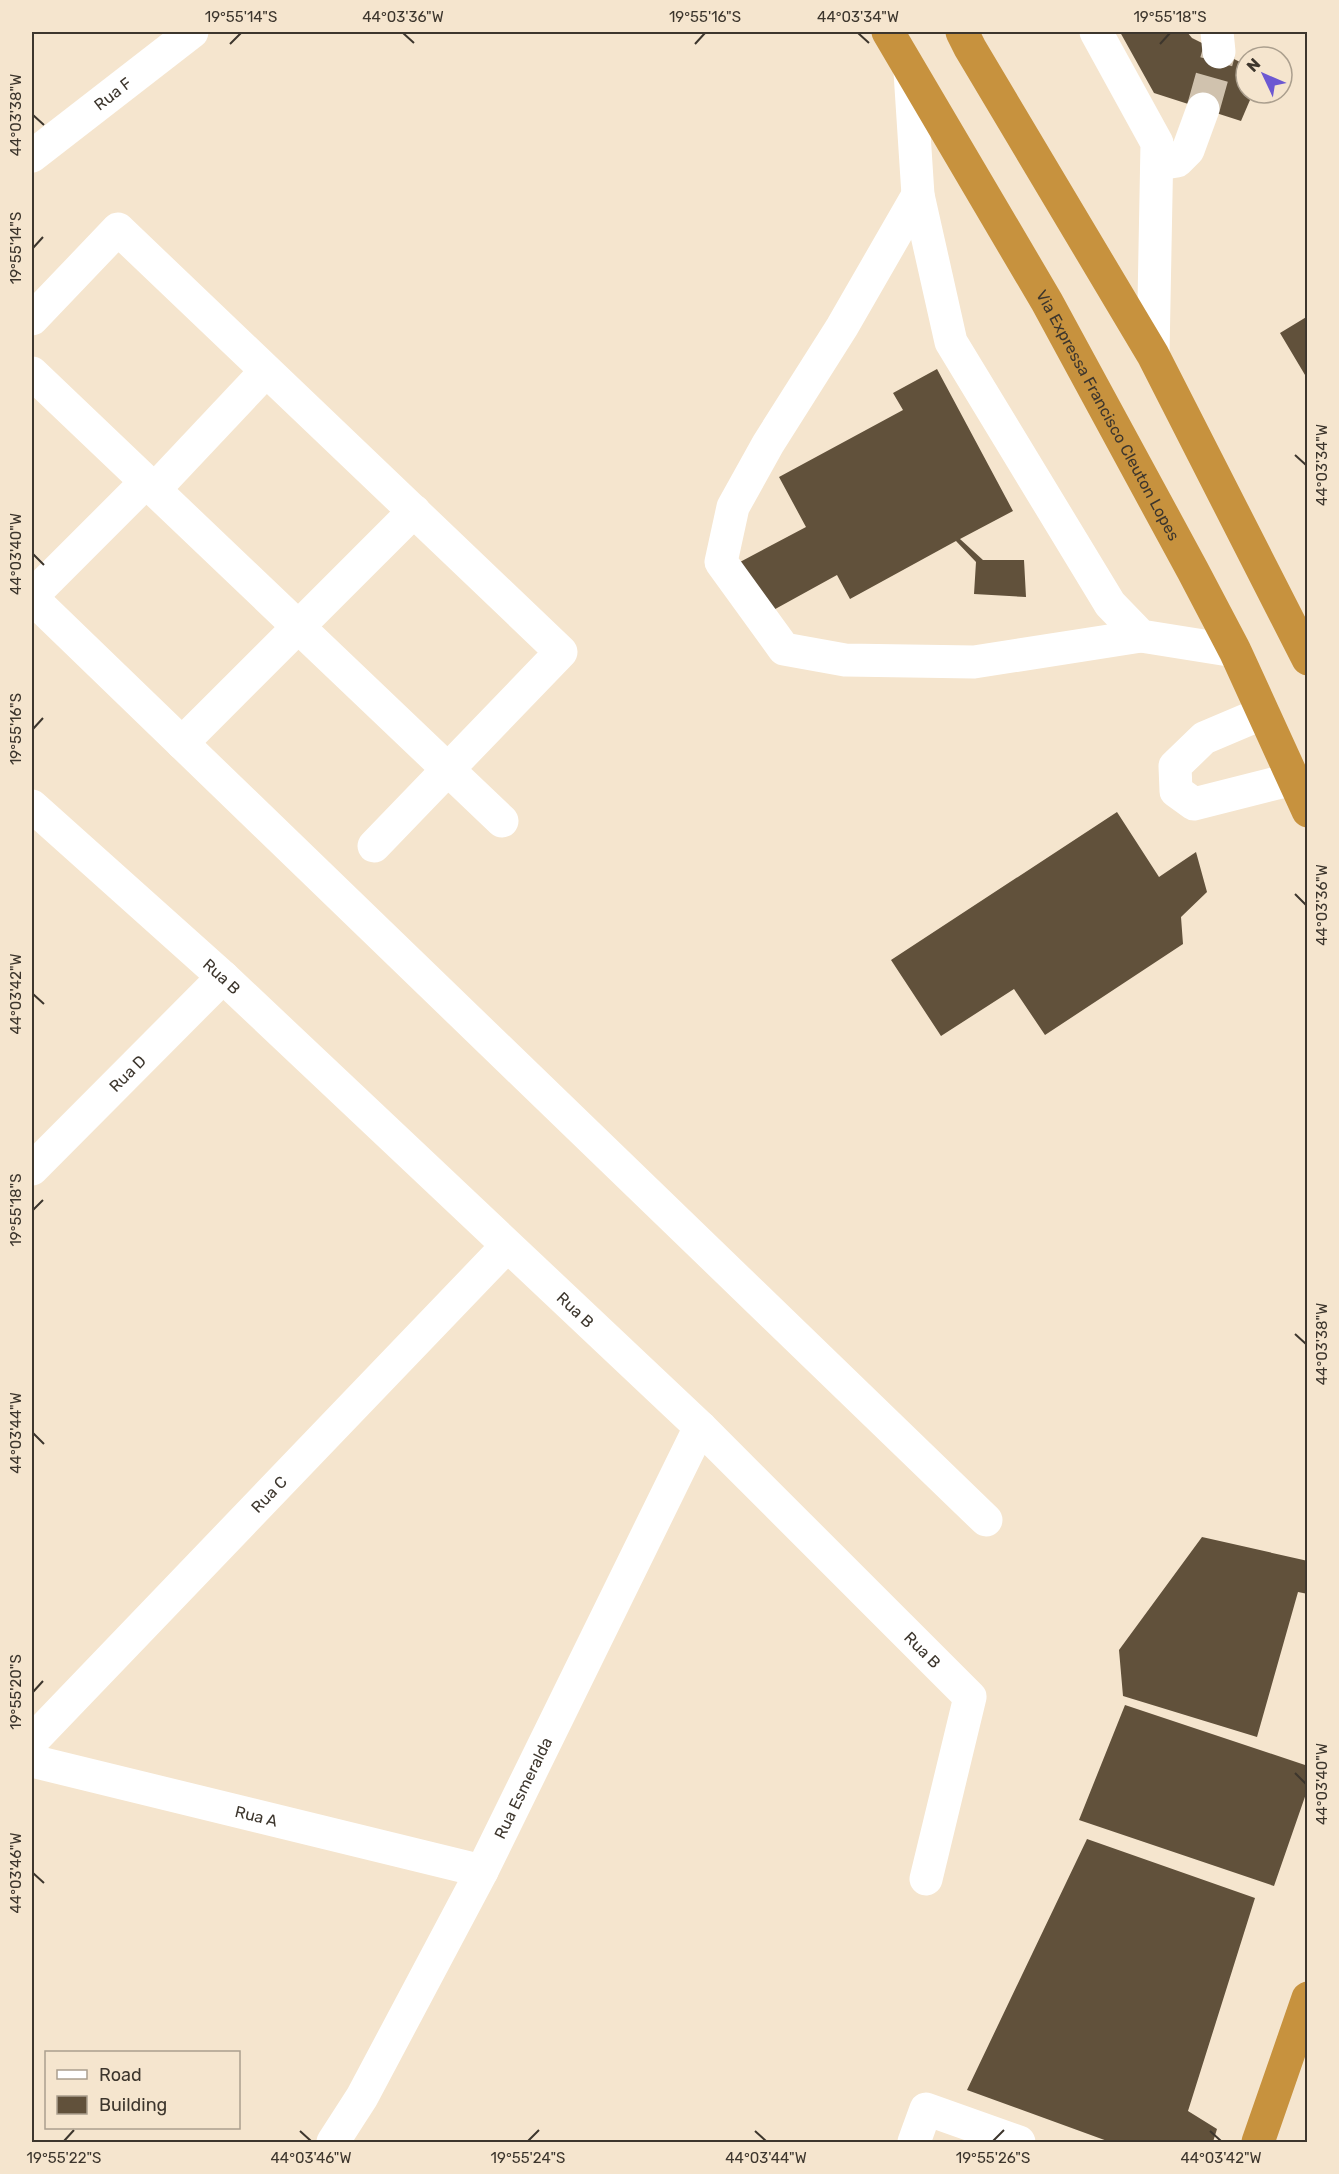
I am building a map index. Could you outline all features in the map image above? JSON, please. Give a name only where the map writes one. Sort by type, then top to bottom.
[{"type":"highway","name":"Via Expressa Francisco Cleuton Lopes","points":[[888,32],[1047,302],[1235,651],[1308,811]]},
{"type":"highway","points":[[962,32],[1152,355],[1308,659]]},
{"type":"highway","points":[[1258,2142],[1308,1998]]},
{"type":"street","name":"Rua F","points":[[32,156],[192,32]]},
{"type":"street","points":[[1096,32],[1156,142],[1158,164],[1152,355]]},
{"type":"street","points":[[910,72],[918,195],[951,342],[1110,604],[1141,636]]},
{"type":"street","points":[[1158,164],[1177,161],[1188,150],[1203,109]]},
{"type":"street","points":[[918,195],[842,327],[768,444],[733,507],[721,562],[784,649],[845,660],[974,662],[1141,636],[1235,651]]},
{"type":"street","points":[[32,319],[118,229],[561,652],[374,846]]},
{"type":"street","points":[[266,370],[150,486],[32,597],[986,1520]]},
{"type":"street","points":[[32,373],[502,821]]},
{"type":"street","points":[[182,743],[414,512]]},
{"type":"street","points":[[1263,712],[1204,738],[1175,766],[1176,791],[1194,804],[1293,779]]},
{"type":"street","name":"Rua B","points":[[32,806],[223,978],[700,1427],[970,1697],[926,1879]]},
{"type":"street","name":"Rua D","points":[[32,1169],[223,978]]},
{"type":"street","name":"Rua C","points":[[32,1741],[507,1246]]},
{"type":"street","name":"Rua Esmeralda","points":[[333,2142],[362,2097],[482,1871],[700,1427]]},
{"type":"street","name":"Rua A","points":[[32,1761],[482,1871]]},
{"type":"street","points":[[914,2142],[926,2109],[1019,2142]]},
{"type":"building","points":[[1120,32],[1187,32],[1192,38],[1234,59],[1234,105],[1248,105],[1241,121],[1154,93]]},
{"type":"building","points":[[1308,316],[1308,380],[1280,333]]},
{"type":"building","points":[[937,369],[1013,511],[960,539],[983,560],[1024,560],[1026,597],[974,594],[976,562],[956,541],[850,599],[837,575],[768,613],[740,562],[806,527],[779,477],[903,410],[893,393]]},
{"type":"building","points":[[1117,812],[1159,877],[1196,852],[1207,892],[1181,917],[1183,944],[1045,1035],[1014,989],[941,1036],[891,960]]},
{"type":"building","points":[[1202,1537],[1308,1561],[1308,1594],[1298,1592],[1257,1737],[1123,1696],[1119,1650]]},
{"type":"building","points":[[1125,1705],[1308,1766],[1308,1788],[1274,1886],[1079,1820]]},
{"type":"building","points":[[1087,1839],[1255,1898],[1188,2111],[1217,2129],[1213,2142],[1110,2142],[967,2090]]},
{"type":"tunnel","points":[[1203,109],[1219,52]]}]
